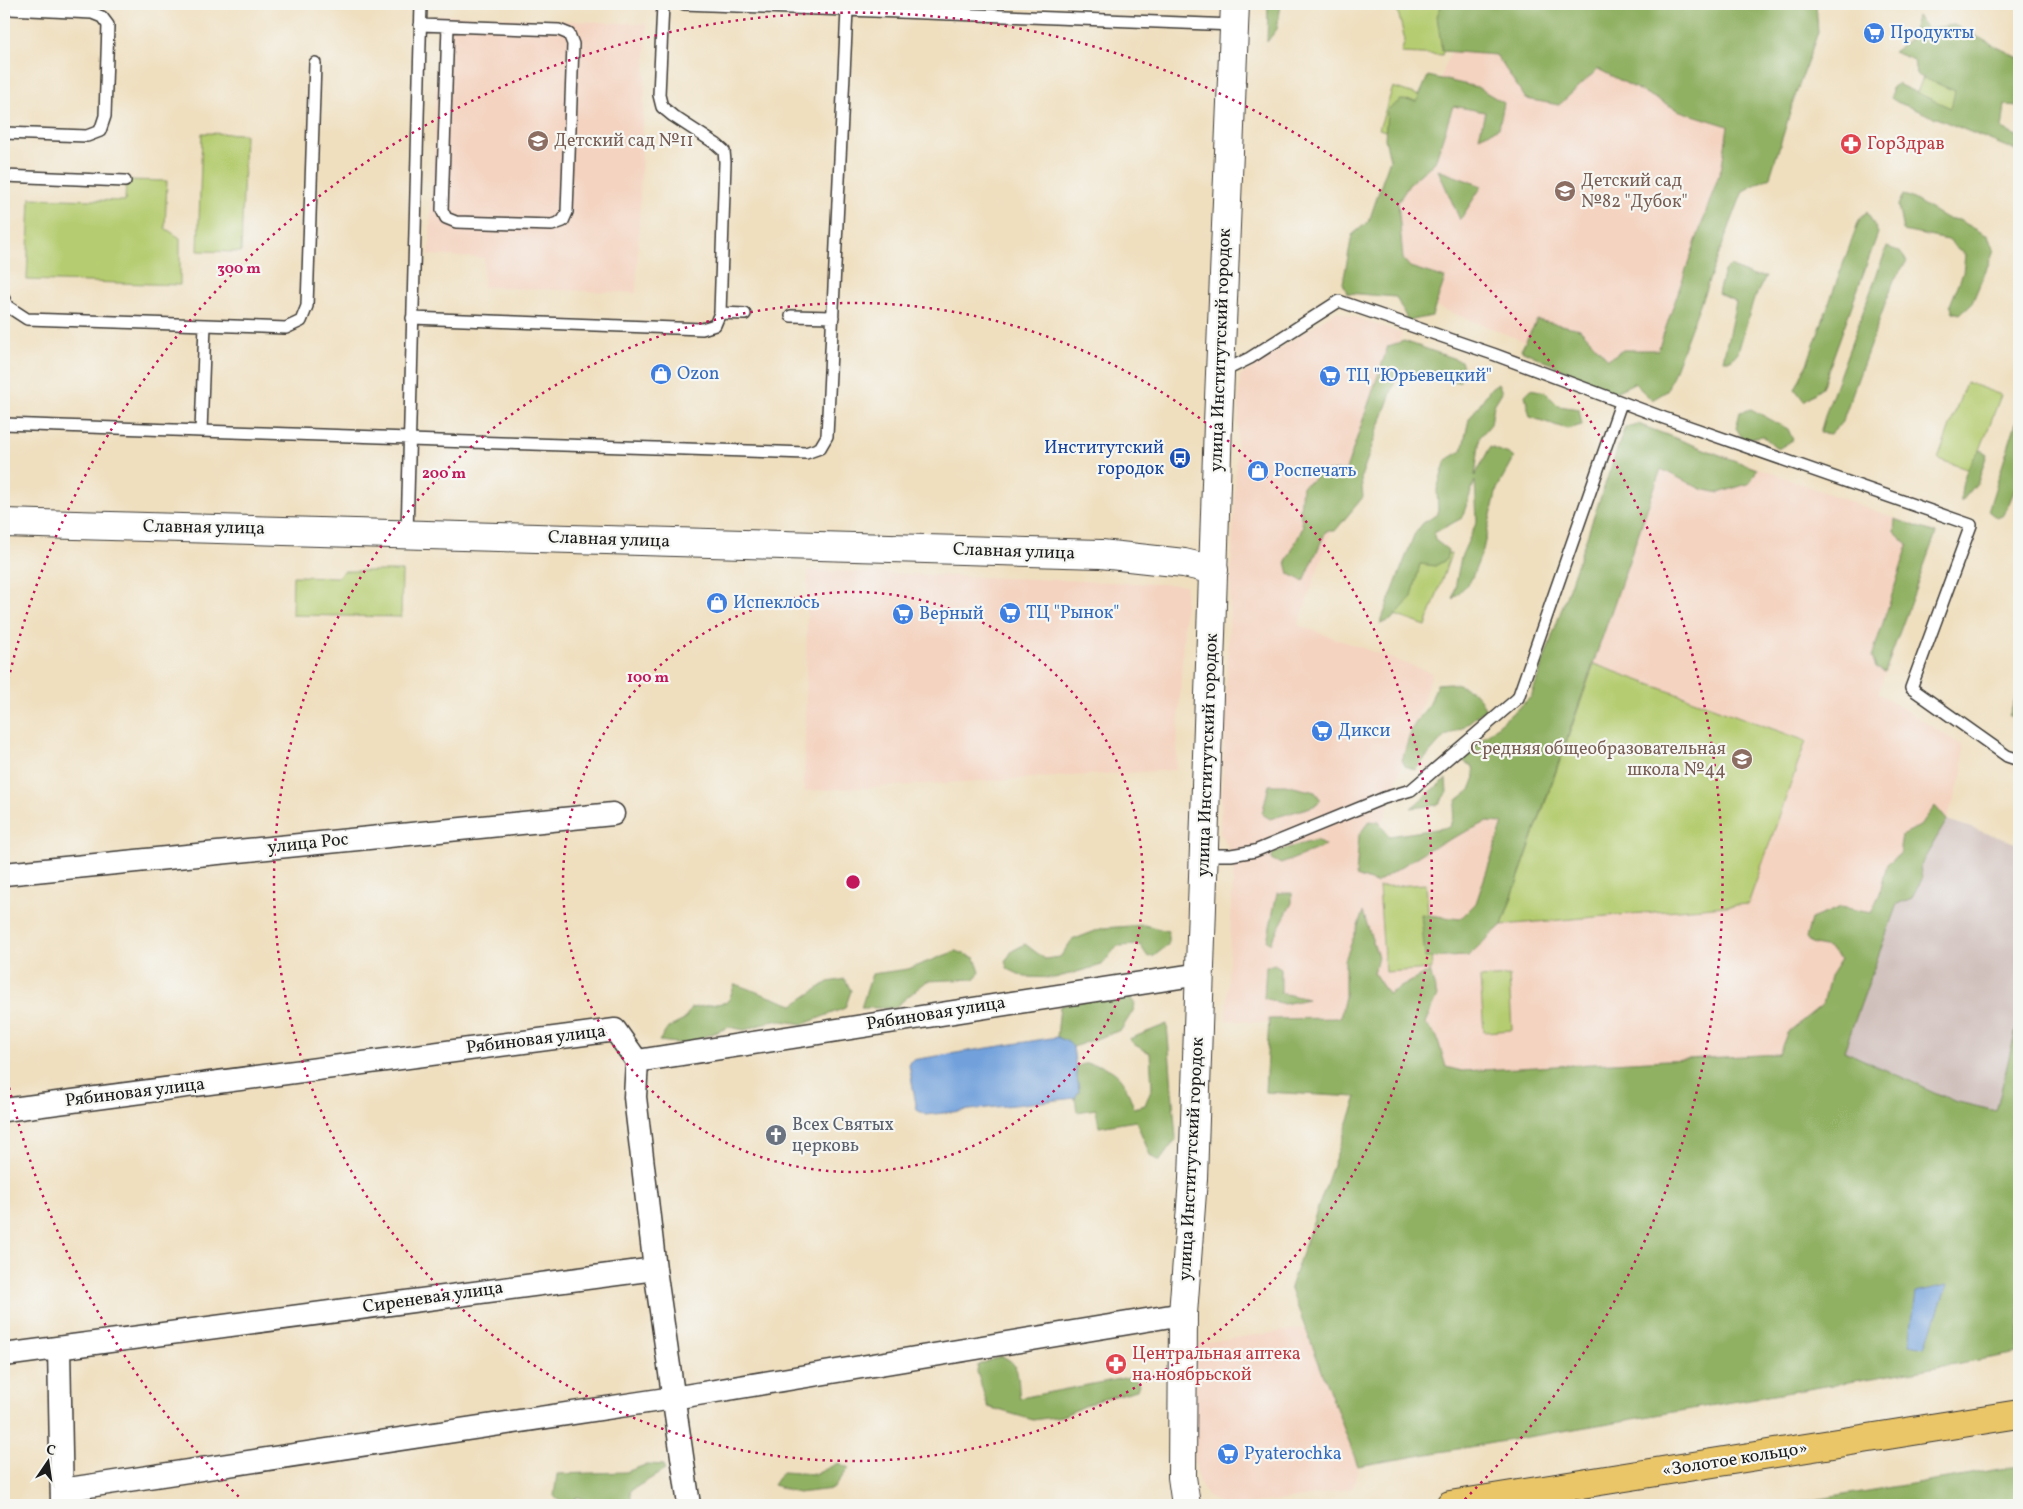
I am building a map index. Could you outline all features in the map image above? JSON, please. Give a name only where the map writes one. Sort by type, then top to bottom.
[{"type":"highway","name":"«Золотое кольцо»","points":[[1450,1505],[1540,1498],[2019,1414]]},
{"type":"street","name":"улица Институтский городок","points":[[1186,1505],[1182,1477],[1183,1314],[1193,1179],[1234,14]]},
{"type":"street","name":"Славная улица","points":[[4,523],[1101,554],[1184,563],[1214,570]]},
{"type":"street","name":"улица Рос","points":[[4,874],[613,814]]},
{"type":"street","name":"Рябиновая улица","points":[[4,1110],[616,1030],[637,1060],[1200,974]]},
{"type":"street","points":[[637,1060],[635,1097],[655,1269],[689,1505]]},
{"type":"street","name":"Сиреневая улица","points":[[4,1355],[655,1269]]},
{"type":"street","points":[[59,1348],[62,1497],[1183,1314]]},
{"type":"lane","points":[[407,535],[421,4]]},
{"type":"lane","points":[[412,318],[702,329],[715,325],[720,313],[724,151],[672,116],[662,107],[660,95],[663,4]]},
{"type":"lane","points":[[684,4],[847,7],[1000,16],[1234,14]]},
{"type":"lane","points":[[1000,4],[1000,16]]},
{"type":"lane","points":[[4,7],[10,10],[92,13],[102,17],[108,24],[105,116],[100,131],[87,136],[4,133]]},
{"type":"lane","points":[[4,424],[806,453],[820,448],[827,436],[847,7]]},
{"type":"lane","points":[[420,25],[448,26],[559,30],[569,34],[573,44],[567,212],[563,221],[552,225],[456,222],[446,218],[442,210],[448,26]]},
{"type":"lane","points":[[4,299],[7,306],[27,319],[286,328],[301,321],[307,306],[315,63]]},
{"type":"lane","points":[[4,176],[125,181]]},
{"type":"lane","points":[[1220,373],[1250,358],[1338,301],[1493,354],[1621,403],[1971,526],[1911,688],[2007,756],[2019,760]]},
{"type":"lane","points":[[720,313],[745,314]]},
{"type":"lane","points":[[791,316],[833,317]]},
{"type":"lane","points":[[201,431],[204,325]]},
{"type":"lane","points":[[1204,855],[1231,855],[1255,851],[1384,798],[1411,790],[1518,698],[1621,403]]},
{"type":"shaded area","name":"Детский сад №82 \"Дубок\"","points":[[1469,4],[1769,103],[1650,391],[1364,278]]},
{"type":"shaded area","name":"Детский сад №11","points":[[439,15],[647,24],[636,293],[483,287],[484,258],[429,255]]},
{"type":"shaded area","name":"Средняя общеобразовательная школа №44","points":[[1336,311],[1402,333],[1298,625],[1432,673],[1368,868],[1504,806],[1638,424],[1936,533],[1878,693],[1963,746],[1963,772],[1947,820],[1897,904],[1844,1051],[1352,1075],[1355,1029],[1226,1020],[1234,858],[1220,833],[1240,376]]},
{"type":"shaded area","points":[[808,570],[1186,585],[1176,770],[804,791]]},
{"type":"shaded area","points":[[1947,820],[2019,844],[2019,1017],[1996,1111],[1954,1101],[1844,1051],[1897,904]]},
{"type":"shaded area","points":[[1306,1328],[1358,1466],[1353,1488],[1291,1499],[1240,1505],[1222,1505],[1207,1496],[1199,1482],[1195,1463],[1193,1344]]},
{"type":"green space","points":[[1268,4],[1281,5],[1277,29],[1267,42]]},
{"type":"green space","points":[[1396,4],[1441,4],[1458,10],[1442,55],[1401,53],[1405,40]]},
{"type":"green space","points":[[1442,4],[1816,4],[1818,32],[1770,177],[1743,191],[1667,391],[1652,400],[1634,383],[1613,393],[1521,350],[1537,320],[1580,329],[1608,359],[1623,350],[1658,350],[1722,166],[1728,126],[1680,111],[1598,69],[1559,105],[1526,99],[1496,55],[1442,51],[1437,16]]},
{"type":"green space","points":[[1917,16],[1927,28],[1954,25],[2019,58],[2019,106],[2005,105],[2002,129],[2019,137],[2019,152],[1891,98],[1892,87],[1897,84],[1951,108],[1955,91],[1916,75],[1914,60],[1893,52],[1911,39]]},
{"type":"green space","points":[[1927,68],[1980,90],[1968,119],[1915,97]]},
{"type":"green space","points":[[1428,76],[1477,87],[1504,103],[1499,128],[1479,137],[1485,112],[1453,106],[1435,162],[1411,182],[1398,202],[1403,259],[1410,267],[1445,278],[1432,316],[1408,321],[1396,297],[1347,293],[1343,283],[1352,235],[1369,221],[1390,159],[1385,139],[1387,110],[1401,100],[1417,101]]},
{"type":"green space","points":[[1393,87],[1423,97],[1409,139],[1379,129]]},
{"type":"green space","points":[[202,133],[245,134],[241,252],[198,251]]},
{"type":"green space","points":[[1438,170],[1482,186],[1460,220]]},
{"type":"green space","points":[[126,180],[167,181],[165,228],[180,238],[180,285],[27,280],[30,198],[125,201]]},
{"type":"green space","points":[[1903,195],[1910,197],[1946,218],[1959,220],[1988,236],[1994,251],[1972,303],[1960,314],[1953,312],[1950,305],[1963,273],[1965,255],[1948,240],[1903,231],[1898,205]]},
{"type":"green space","points":[[1867,211],[1878,233],[1822,388],[1804,401],[1795,389],[1807,364],[1859,220]]},
{"type":"green space","points":[[1887,247],[1899,251],[1907,261],[1894,280],[1842,422],[1831,434],[1820,433],[1827,409]]},
{"type":"green space","points":[[1730,266],[1753,276],[1766,276],[1754,299],[1738,352],[1731,360],[1723,360],[1736,302],[1718,293],[1724,271]]},
{"type":"green space","points":[[1404,341],[1461,361],[1465,372],[1459,382],[1411,373],[1397,376],[1361,477],[1363,497],[1335,531],[1326,531],[1304,581],[1289,574],[1286,562],[1303,527],[1300,511],[1302,486],[1313,480],[1318,472],[1346,470],[1388,346]]},
{"type":"green space","points":[[1966,382],[2001,395],[1972,471],[1938,459]]},
{"type":"green space","points":[[1498,383],[1502,392],[1494,405],[1491,424],[1480,437],[1475,476],[1490,447],[1509,454],[1514,458],[1497,489],[1483,550],[1471,580],[1453,599],[1461,557],[1477,521],[1475,480],[1462,518],[1434,533],[1435,540],[1448,550],[1446,560],[1435,566],[1420,564],[1412,597],[1391,620],[1380,624],[1414,535],[1423,523],[1438,514],[1437,489],[1446,460],[1462,451],[1469,419],[1491,388]]},
{"type":"green space","points":[[1531,389],[1545,392],[1559,406],[1579,409],[1582,425],[1567,429],[1530,417],[1525,395]]},
{"type":"green space","points":[[1751,409],[1788,429],[1793,440],[1778,449],[1763,436],[1743,439],[1736,428],[1740,412]]},
{"type":"green space","points":[[2019,413],[2019,480],[2004,515],[1997,518],[1988,511]]},
{"type":"green space","points":[[1638,424],[1757,469],[1750,483],[1719,493],[1701,489],[1661,469],[1502,925],[1468,956],[1425,958],[1421,914],[1460,919],[1476,903],[1503,823],[1487,822],[1429,849],[1376,883],[1356,876],[1359,835],[1369,821],[1379,822],[1389,836],[1450,827],[1457,800],[1470,790],[1475,777],[1473,767],[1463,761],[1466,753],[1531,697],[1625,427]]},
{"type":"green space","points":[[1981,450],[1987,454],[1978,482],[1961,502],[1965,474]]},
{"type":"green space","points":[[1895,519],[1936,533],[1885,672],[1876,668],[1872,657],[1908,545],[1894,532]]},
{"type":"green space","points":[[1421,543],[1451,554],[1426,626],[1395,615]]},
{"type":"green space","points":[[344,571],[402,571],[401,617],[292,615],[293,576],[338,577]]},
{"type":"green space","points":[[1594,664],[1806,741],[1748,904],[1502,925]]},
{"type":"green space","points":[[1450,683],[1461,686],[1476,694],[1485,709],[1462,728],[1444,737],[1415,770],[1405,766],[1402,760],[1412,728],[1430,703],[1437,684]]},
{"type":"green space","points":[[2019,688],[2019,718],[2009,716]]},
{"type":"green space","points":[[1446,779],[1447,792],[1438,805],[1411,808]]},
{"type":"green space","points":[[1269,785],[1285,785],[1315,792],[1321,800],[1314,806],[1270,819],[1262,814]]},
{"type":"green space","points":[[1935,806],[1947,820],[1920,866],[1922,879],[1912,898],[1897,904],[1844,1051],[1954,1101],[1996,1111],[2019,1017],[2019,1353],[1358,1466],[1290,1287],[1357,1097],[1265,1092],[1269,1019],[1340,1018],[1345,996],[1345,960],[1363,912],[1378,957],[1374,973],[1388,994],[1430,971],[1437,996],[1425,1023],[1437,1037],[1446,1067],[1462,1071],[1779,1054],[1787,1033],[1823,1004],[1830,976],[1841,959],[1828,948],[1811,944],[1806,938],[1811,919],[1841,907],[1871,913],[1880,893],[1887,864],[1901,853],[1902,835],[1920,826]]},
{"type":"green space","points":[[1316,840],[1325,846],[1281,864],[1271,859],[1274,852]]},
{"type":"green space","points":[[1426,884],[1432,969],[1385,972],[1379,887]]},
{"type":"green space","points":[[1277,893],[1292,893],[1292,903],[1270,944],[1267,941]]},
{"type":"green space","points":[[1144,925],[1168,931],[1168,945],[1154,956],[1148,957],[1140,945],[1117,946],[1102,965],[1055,978],[1025,977],[1008,969],[1005,962],[1012,951],[1025,944],[1045,959],[1060,957],[1072,940],[1103,928]]},
{"type":"green space","points":[[956,951],[975,958],[980,972],[975,979],[927,981],[894,1008],[861,1008],[872,974],[908,969]]},
{"type":"green space","points":[[1274,964],[1281,968],[1281,993],[1308,999],[1284,1004],[1264,998],[1266,967]]},
{"type":"green space","points":[[1509,976],[1512,1030],[1484,1032],[1480,978]]},
{"type":"green space","points":[[845,979],[851,991],[845,1008],[804,1024],[774,1020],[745,1030],[729,1027],[686,1044],[659,1041],[668,1028],[684,1020],[691,1008],[728,1002],[735,984],[793,1005],[828,982]]},
{"type":"green space","points":[[1109,996],[1131,999],[1135,1004],[1133,1011],[1121,1030],[1073,1047],[1068,1042],[1057,1037],[1060,1006]]},
{"type":"green space","points":[[1167,1024],[1176,1139],[1159,1162],[1150,1155],[1136,1121],[1099,1127],[1096,1109],[1077,1112],[1075,1098],[1079,1091],[1075,1067],[1092,1064],[1113,1071],[1122,1080],[1134,1108],[1145,1105],[1152,1087],[1150,1053],[1135,1045],[1129,1039]]},
{"type":"green space","points":[[1001,1356],[1008,1359],[1015,1368],[1020,1398],[1134,1376],[1139,1384],[1137,1390],[1096,1401],[1062,1416],[1033,1420],[988,1407],[977,1372],[978,1365]]},
{"type":"green space","points":[[838,1463],[849,1468],[833,1489],[798,1493],[773,1485],[782,1472],[816,1474]]},
{"type":"green space","points":[[648,1464],[663,1465],[665,1470],[630,1491],[632,1505],[594,1505],[577,1497],[569,1505],[565,1505],[554,1496],[557,1474],[626,1472]]},
{"type":"green space","points":[[2019,1466],[2019,1505],[1783,1505]]},
{"type":"water","points":[[1057,1037],[1068,1042],[1073,1047],[1079,1091],[1075,1098],[926,1115],[917,1110],[909,1065],[912,1060]]},
{"type":"water","points":[[1947,1285],[1926,1347],[1909,1344],[1916,1292]]},
{"type":"place","name":"Продукты","points":[[1874,33]]},
{"type":"place","name":"Детский сад №11","points":[[538,141]]},
{"type":"place","name":"ГорЗдрав","points":[[1851,144]]},
{"type":"place","name":"Детский сад №82 \"Дубок\"","points":[[1565,191]]},
{"type":"place","name":"Ozon","points":[[661,374]]},
{"type":"place","name":"ТЦ \"Юрьевецкий\"","points":[[1330,376]]},
{"type":"place","name":"Институтский городок","points":[[1180,458]]},
{"type":"place","name":"Роспечать","points":[[1258,471]]},
{"type":"place","name":"Испеклось","points":[[717,603]]},
{"type":"place","name":"ТЦ \"Рынок\"","points":[[1010,613]]},
{"type":"place","name":"Верный","points":[[903,614]]},
{"type":"place","name":"Дикси","points":[[1322,731]]},
{"type":"place","name":"Средняя общеобразовательная школа №44","points":[[1742,759]]},
{"type":"place","name":"Всех Святых церковь","points":[[776,1135]]},
{"type":"place","name":"Центральная аптека на ноябрьской","points":[[1116,1364]]},
{"type":"place","name":"Pyaterochka","points":[[1228,1454]]}]
